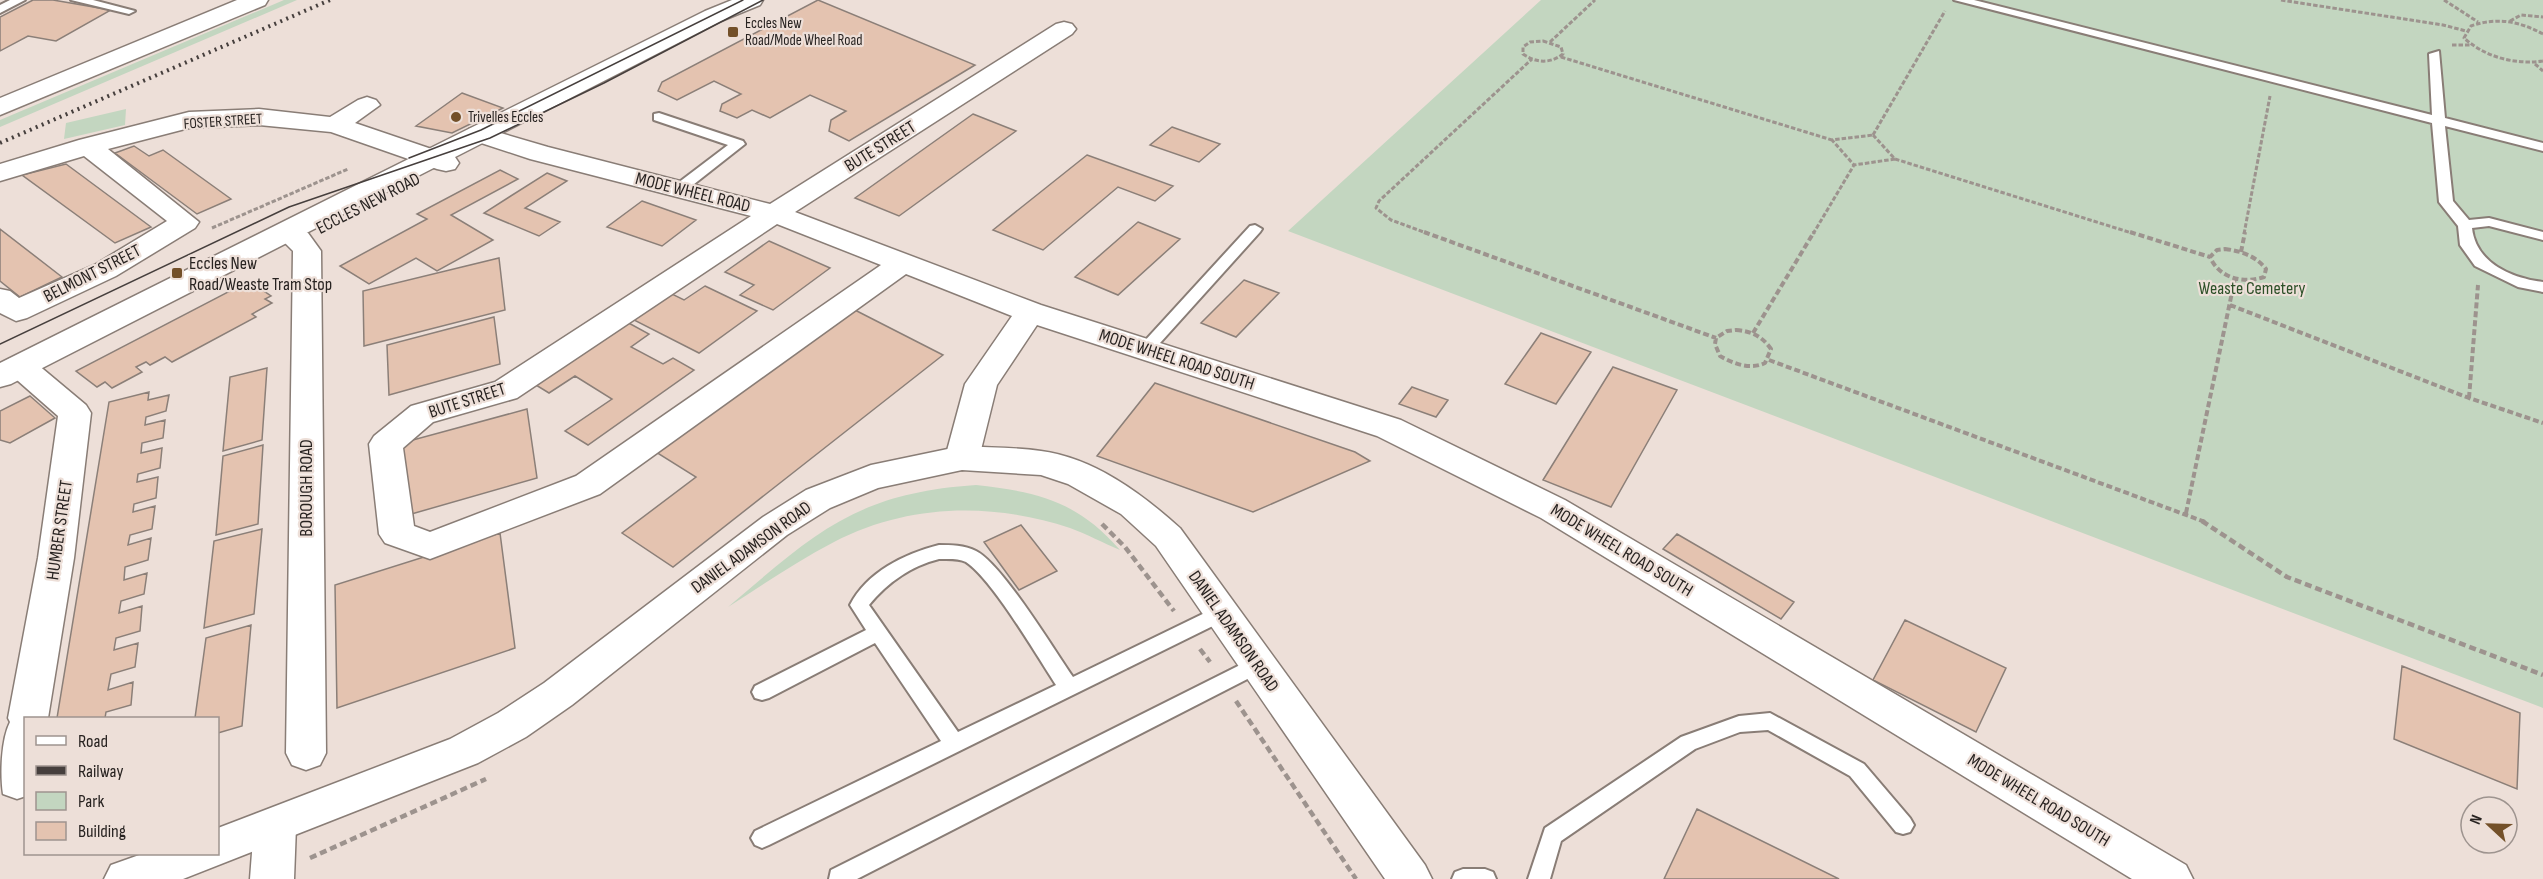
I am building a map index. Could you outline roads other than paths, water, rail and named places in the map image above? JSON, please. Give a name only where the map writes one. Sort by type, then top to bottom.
[{"type":"main road","points":[[0,87],[213,0]]},
{"type":"main road","points":[[0,107],[256,0]]},
{"type":"main road","name":"ECCLES NEW ROAD","points":[[0,391],[17,372],[723,18],[743,5]]},
{"type":"main road","name":"BUTE STREET","points":[[904,262],[588,485],[430,546],[397,534],[386,444],[422,414],[506,390],[774,213],[1064,28]]},
{"type":"main road","points":[[335,125],[367,105]]},
{"type":"main road","name":"FOSTER STREET","points":[[0,173],[88,146],[189,120],[259,117],[335,125],[438,160]]},
{"type":"main road","points":[[370,136],[393,123]]},
{"type":"main road","name":"MODE WHEEL ROAD","points":[[485,136],[774,213],[961,286]]},
{"type":"main road","name":"BELMONT STREET","points":[[0,298],[16,311],[105,270],[185,222],[88,146]]},
{"type":"main road","name":"BOROUGH ROAD","points":[[293,235],[307,251],[306,753]]},
{"type":"main road","name":"MODE WHEEL ROAD SOUTH","points":[[961,286],[1030,312],[1389,428],[1553,508],[2171,879]]},
{"type":"main road","points":[[962,458],[981,384],[1030,312]]},
{"type":"main road","name":"HUMBER STREET","points":[[17,372],[75,413],[56,558],[28,717]]},
{"type":"main road","name":"DANIEL ADAMSON ROAD","points":[[219,847],[464,751],[512,725],[558,694],[775,526],[818,499],[871,477],[962,458],[1042,463],[1080,476],[1133,505],[1168,537],[1410,879]]},
{"type":"main road","points":[[16,781],[24,740]]},
{"type":"main road","points":[[272,879],[275,826]]},
{"type":"main road","points":[[126,879],[195,855]]},
{"type":"lane","points":[[0,10],[19,0]]},
{"type":"lane","points":[[77,0],[129,11]]},
{"type":"lane","points":[[1960,0],[2543,147]]},
{"type":"lane","points":[[2435,54],[2446,202],[2465,225],[2464,234],[2467,245],[2480,263],[2523,284],[2543,287]]},
{"type":"lane","points":[[659,117],[738,144],[678,189]]},
{"type":"lane","points":[[2465,225],[2489,222],[2543,236]]},
{"type":"lane","points":[[1146,349],[1255,229]]},
{"type":"lane","points":[[955,744],[859,606],[871,588],[899,566],[928,555],[951,553],[970,556],[994,580],[1070,689]]},
{"type":"lane","points":[[762,838],[1222,613]]},
{"type":"lane","points":[[762,692],[878,632]]},
{"type":"lane","points":[[839,877],[1258,664]]},
{"type":"lane","points":[[1539,879],[1552,835],[1688,743],[1739,723],[1770,721],[1857,770],[1903,825]]},
{"type":"lane","points":[[1463,879],[1485,879]]},
{"type":"tram line","points":[[409,158],[481,130],[743,0]]},
{"type":"tram line","points":[[0,344],[289,207],[490,138],[604,83],[763,0]]},
{"type":"railway","points":[[0,143],[330,0]]},
{"type":"place","name":"Eccles New Road/Mode Wheel Road","points":[[733,32]]},
{"type":"place","name":"Trivelles Eccles","points":[[456,117]]},
{"type":"place","name":"Eccles New Road/Weaste Tram Stop","points":[[177,273]]},
{"type":"park label","name":"Weaste Cemetery","points":[[2252,288]]}]
